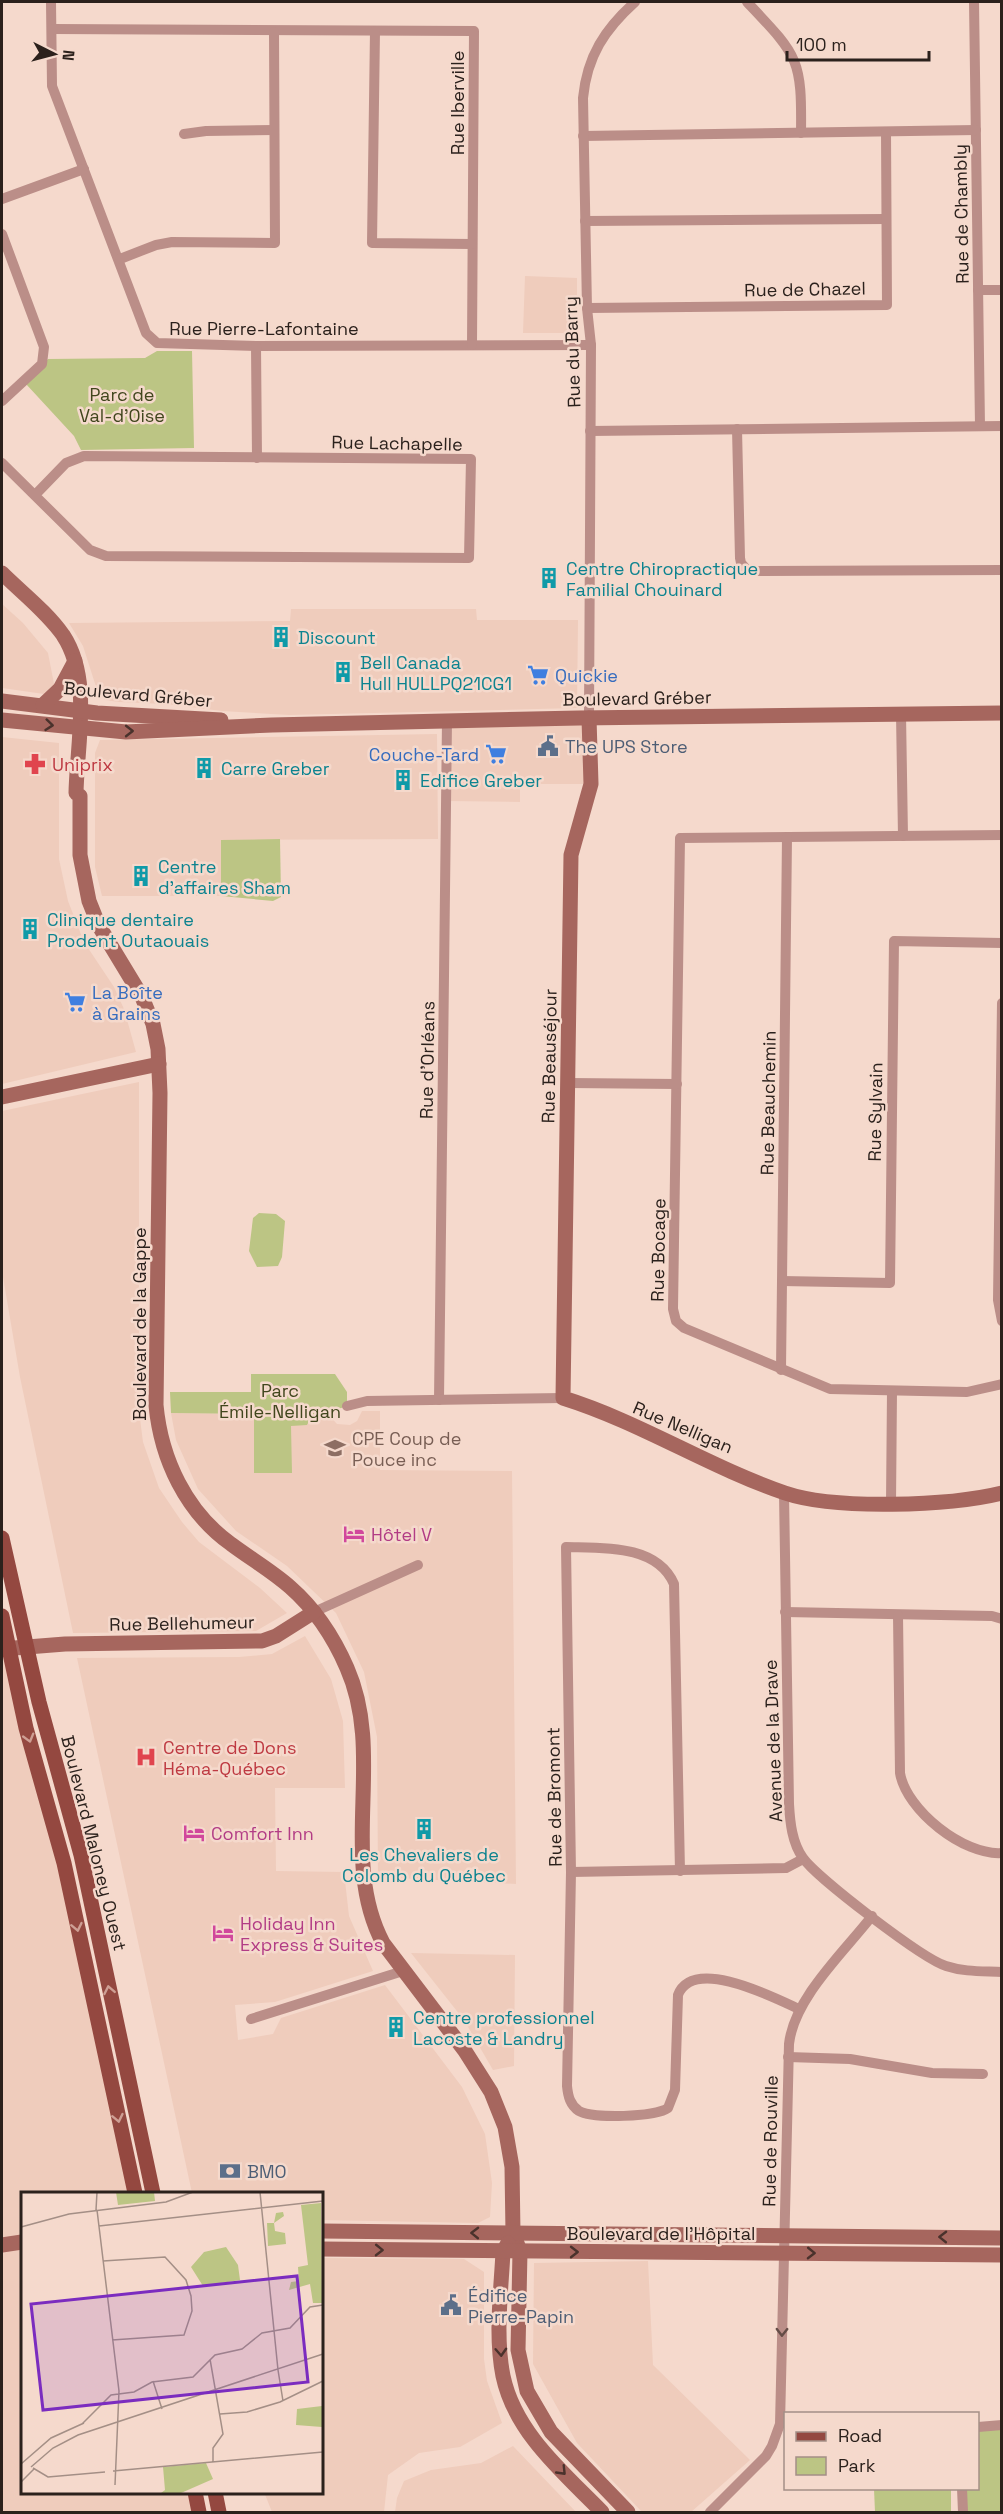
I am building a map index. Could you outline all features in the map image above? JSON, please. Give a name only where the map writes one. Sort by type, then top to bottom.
[{"type":"main road","name":"Boulevard Maloney Ouest","points":[[2,1538],[27,1648],[81,1855],[153,2192]]},
{"type":"main road","name":"Boulevard Maloney Ouest","points":[[2,1616],[5,1649],[16,1681],[61,1852],[132,2189]]},
{"type":"main road","points":[[2,1667],[16,1681]]},
{"type":"main road","points":[[85,1964],[103,1961]]},
{"type":"main road","points":[[195,2493],[199,2512]]},
{"type":"main road","points":[[215,2493],[219,2512]]},
{"type":"street","name":"Rue Pierre-Lafontaine","points":[[51,2],[52,86],[120,259],[146,333],[157,343],[256,346],[591,345]]},
{"type":"street","points":[[747,2],[779,36],[797,62],[801,92],[801,133]]},
{"type":"street","name":"Rue de Chambly","points":[[974,2],[980,426]]},
{"type":"street","name":"Rue du Barry","points":[[589,718],[591,345],[587,309],[583,92],[590,60],[601,38],[629,4]]},
{"type":"street","name":"Rue Iberville","points":[[52,29],[274,32],[474,31],[472,345]]},
{"type":"street","points":[[375,31],[372,243],[472,244]]},
{"type":"street","points":[[120,259],[156,245],[172,242],[275,243],[274,32]]},
{"type":"street","points":[[184,134],[206,130],[274,130]]},
{"type":"street","points":[[583,136],[976,130]]},
{"type":"street","name":"Rue de Chazel","points":[[587,309],[887,305],[886,132]]},
{"type":"street","points":[[2,199],[84,169]]},
{"type":"street","points":[[585,221],[886,219]]},
{"type":"street","points":[[2,234],[44,353],[42,364],[2,401]]},
{"type":"street","points":[[978,290],[1002,290]]},
{"type":"street","points":[[256,346],[257,458]]},
{"type":"street","points":[[590,431],[1002,426]]},
{"type":"street","points":[[737,429],[740,558],[748,571],[1002,570]]},
{"type":"street","name":"Rue Lachapelle","points":[[2,463],[90,550],[106,556],[469,558],[471,459],[77,457],[66,463],[35,495]]},
{"type":"street","name":"Boulevard de la Gappe","points":[[2,573],[64,637],[75,661],[81,692],[76,793],[81,796],[82,873],[99,926],[145,1003],[156,1036],[159,1064],[156,1405],[163,1444],[178,1482],[202,1517],[230,1544],[290,1586],[314,1612],[344,1662],[357,1698],[364,1747],[362,1863],[366,1901],[383,1944],[465,2051],[491,2092],[500,2112],[512,2167],[513,2233],[520,2252],[518,2350],[527,2391],[542,2420],[628,2512]]},
{"type":"street","name":"Boulevard de la Gappe","points":[[2,579],[46,616]]},
{"type":"street","points":[[43,705],[60,689],[75,661]]},
{"type":"street","name":"Boulevard Gréber","points":[[2,701],[80,711],[272,725]]},
{"type":"street","name":"Boulevard Gréber","points":[[2,720],[105,731],[166,731],[272,725],[447,721],[1002,713]]},
{"type":"street","points":[[901,714],[903,836]]},
{"type":"street","name":"Rue Beauséjour","points":[[563,1398],[571,855],[591,784],[589,718]]},
{"type":"street","name":"Rue d'Orléans","points":[[439,1400],[447,721]]},
{"type":"street","points":[[787,837],[1002,835]]},
{"type":"street","name":"Rue Bocage","points":[[787,837],[680,838],[674,1316],[684,1328],[830,1389],[967,1392],[1002,1384]]},
{"type":"street","name":"Rue Beauchemin","points":[[780,1370],[787,837]]},
{"type":"street","name":"Rue Sylvain","points":[[782,1281],[890,1283],[894,941],[1002,943]]},
{"type":"street","points":[[1002,1003],[998,1300],[1002,1321]]},
{"type":"street","points":[[2,1097],[159,1064]]},
{"type":"street","points":[[568,1083],[676,1084]]},
{"type":"street","points":[[891,1503],[892,1391]]},
{"type":"street","name":"Rue Nelligan","points":[[347,1406],[367,1401],[563,1398],[784,1493],[814,1500],[891,1503],[963,1501],[1002,1493]]},
{"type":"street","name":"Avenue de la Drave","points":[[784,1493],[790,1818],[795,1842],[803,1858],[872,1916],[924,1954],[945,1966],[972,1971],[1002,1972]]},
{"type":"street","name":"Rue de Bromont","points":[[680,1871],[674,1584],[667,1571],[650,1559],[619,1549],[566,1547],[572,1872],[567,2086],[570,2100],[578,2110],[590,2114],[651,2115],[668,2108],[675,2090],[678,1995],[681,1988],[692,1980],[709,1979],[736,1984],[799,2008]]},
{"type":"street","name":"Rue Bellehumeur","points":[[5,1649],[65,1644],[262,1641],[276,1636],[314,1612],[418,1565]]},
{"type":"street","points":[[785,1612],[992,1616],[1002,1619]]},
{"type":"street","points":[[898,1615],[900,1773],[904,1790],[921,1813],[954,1837],[981,1851],[1002,1853]]},
{"type":"street","points":[[572,1872],[786,1868],[803,1858]]},
{"type":"street","name":"Rue de Rouville","points":[[710,2512],[766,2456],[777,2435],[781,2412],[790,2036],[799,2008],[872,1916]]},
{"type":"street","points":[[251,2019],[403,1971]]},
{"type":"street","points":[[788,2057],[850,2059],[932,2073],[983,2074]]},
{"type":"street","name":"Boulevard de l'Hôpital","points":[[322,2231],[1002,2238]]},
{"type":"street","name":"Boulevard de la Gappe","points":[[513,2233],[503,2252],[501,2362],[509,2394],[525,2427],[540,2448],[602,2512]]},
{"type":"street","points":[[2,2235],[21,2237]]},
{"type":"street","points":[[2,2245],[21,2242]]},
{"type":"street","name":"Boulevard de l'Hôpital","points":[[322,2248],[503,2252],[1002,2255]]},
{"type":"street","points":[[525,2427],[542,2420]]},
{"type":"street","points":[[979,2427],[1002,2426]]},
{"type":"street","points":[[963,2490],[963,2512]]},
{"type":"shaded area","points":[[525,276],[577,278],[577,333],[523,333]]},
{"type":"shaded area","points":[[2,604],[23,623],[48,653],[55,689],[44,694],[2,688]]},
{"type":"shaded area","points":[[291,609],[476,609],[477,620],[578,620],[577,708],[289,715],[105,700],[98,693],[83,646],[69,623],[290,621]]},
{"type":"shaded area","points":[[589,718],[591,784],[520,784],[520,802],[446,801],[447,721]]},
{"type":"shaded area","points":[[437,734],[438,839],[222,840],[221,896],[102,896],[95,867],[95,753],[100,740]]},
{"type":"shaded area","points":[[2,737],[59,743],[59,859],[68,901],[84,942],[114,987],[124,1009],[136,1052],[2,1084]]},
{"type":"shaded area","points":[[139,1082],[139,1411],[143,1442],[159,1488],[182,1522],[199,1542],[260,1588],[287,1613],[256,1631],[73,1633],[20,1377],[2,1271],[2,1111]]},
{"type":"shaded area","points":[[362,1411],[380,1411],[380,1470],[512,1471],[516,1884],[378,1877],[377,1737],[364,1672],[336,1613],[287,1566],[236,1531],[198,1489],[176,1440],[171,1413],[254,1414],[254,1473],[291,1426],[327,1413],[337,1424],[350,1425],[357,1421]]},
{"type":"shaded area","points":[[305,1636],[331,1679],[343,1721],[345,1788],[275,1788],[276,1871],[344,1872],[349,1916],[373,1971],[275,2002],[235,2005],[238,2040],[273,2034],[281,2018],[385,1985],[462,2087],[485,2134],[492,2183],[490,2217],[478,2223],[322,2220],[322,2192],[192,2192],[77,1658],[239,1657],[272,1654]]},
{"type":"shaded area","points":[[2,1649],[9,1649],[135,2192],[21,2192],[21,2493],[195,2493],[199,2512],[2,2512]]},
{"type":"shaded area","points":[[411,1953],[515,1955],[514,2066],[493,2070],[464,2020]]},
{"type":"shaded area","points":[[322,2258],[464,2259],[484,2272],[484,2359],[487,2381],[502,2423],[460,2447],[419,2453],[388,2475],[384,2512],[272,2512],[264,2493],[322,2493]]},
{"type":"shaded area","points":[[648,2261],[653,2365],[750,2460],[691,2512],[642,2512],[577,2443],[533,2364],[534,2263]]},
{"type":"shaded area","points":[[513,2446],[576,2512],[395,2512],[397,2498],[404,2481],[431,2470],[481,2463]]},
{"type":"green space","name":"Parc de Val-d'Oise","points":[[157,351],[192,351],[194,448],[81,450],[74,436],[26,384],[48,359],[145,358]]},
{"type":"green space","points":[[280,839],[281,897],[273,901],[221,896],[221,840]]},
{"type":"green space","points":[[259,1213],[276,1214],[285,1221],[282,1257],[278,1266],[257,1267],[249,1251],[253,1218]]},
{"type":"green space","name":"Parc Émile-Nelligan","points":[[251,1374],[335,1374],[347,1392],[347,1406],[310,1419],[307,1425],[291,1426],[292,1473],[254,1473],[254,1414],[171,1413],[170,1392],[251,1392]]},
{"type":"green space","points":[[1001,2425],[1001,2512],[963,2512],[962,2490],[979,2490],[979,2427]]},
{"type":"green space","points":[[874,2490],[951,2490],[951,2512],[875,2512]]},
{"type":"place","name":"Centre Chiropractique Familial Chouinard","points":[[549,578]]},
{"type":"place","name":"Discount","points":[[281,637]]},
{"type":"place","name":"Bell Canada Hull HULLPQ21CG1","points":[[343,672]]},
{"type":"place","name":"Quickie","points":[[538,675]]},
{"type":"place","name":"The UPS Store","points":[[548,746]]},
{"type":"place","name":"Couche-Tard","points":[[496,754]]},
{"type":"place","name":"Uniprix","points":[[35,764]]},
{"type":"place","name":"Carre Greber","points":[[204,768]]},
{"type":"place","name":"Edifice Greber","points":[[403,780]]},
{"type":"place","name":"Centre d'affaires Sham","points":[[141,876]]},
{"type":"place","name":"Clinique dentaire Prodent Outaouais","points":[[30,929]]},
{"type":"place","name":"La Boîte à Grains","points":[[75,1002]]},
{"type":"place","name":"CPE Coup de Pouce inc","points":[[335,1448]]},
{"type":"place","name":"Hôtel V","points":[[354,1534]]},
{"type":"place","name":"Centre de Dons Héma-Québec","points":[[146,1757]]},
{"type":"place","name":"Les Chevaliers de Colomb du Québec","points":[[424,1829]]},
{"type":"place","name":"Comfort Inn","points":[[194,1833]]},
{"type":"place","name":"Holiday Inn Express & Suites","points":[[223,1933]]},
{"type":"place","name":"Centre professionnel Lacoste & Landry","points":[[396,2027]]},
{"type":"place","name":"BMO","points":[[230,2171]]},
{"type":"place","name":"Édifice Pierre-Papin","points":[[451,2305]]}]
